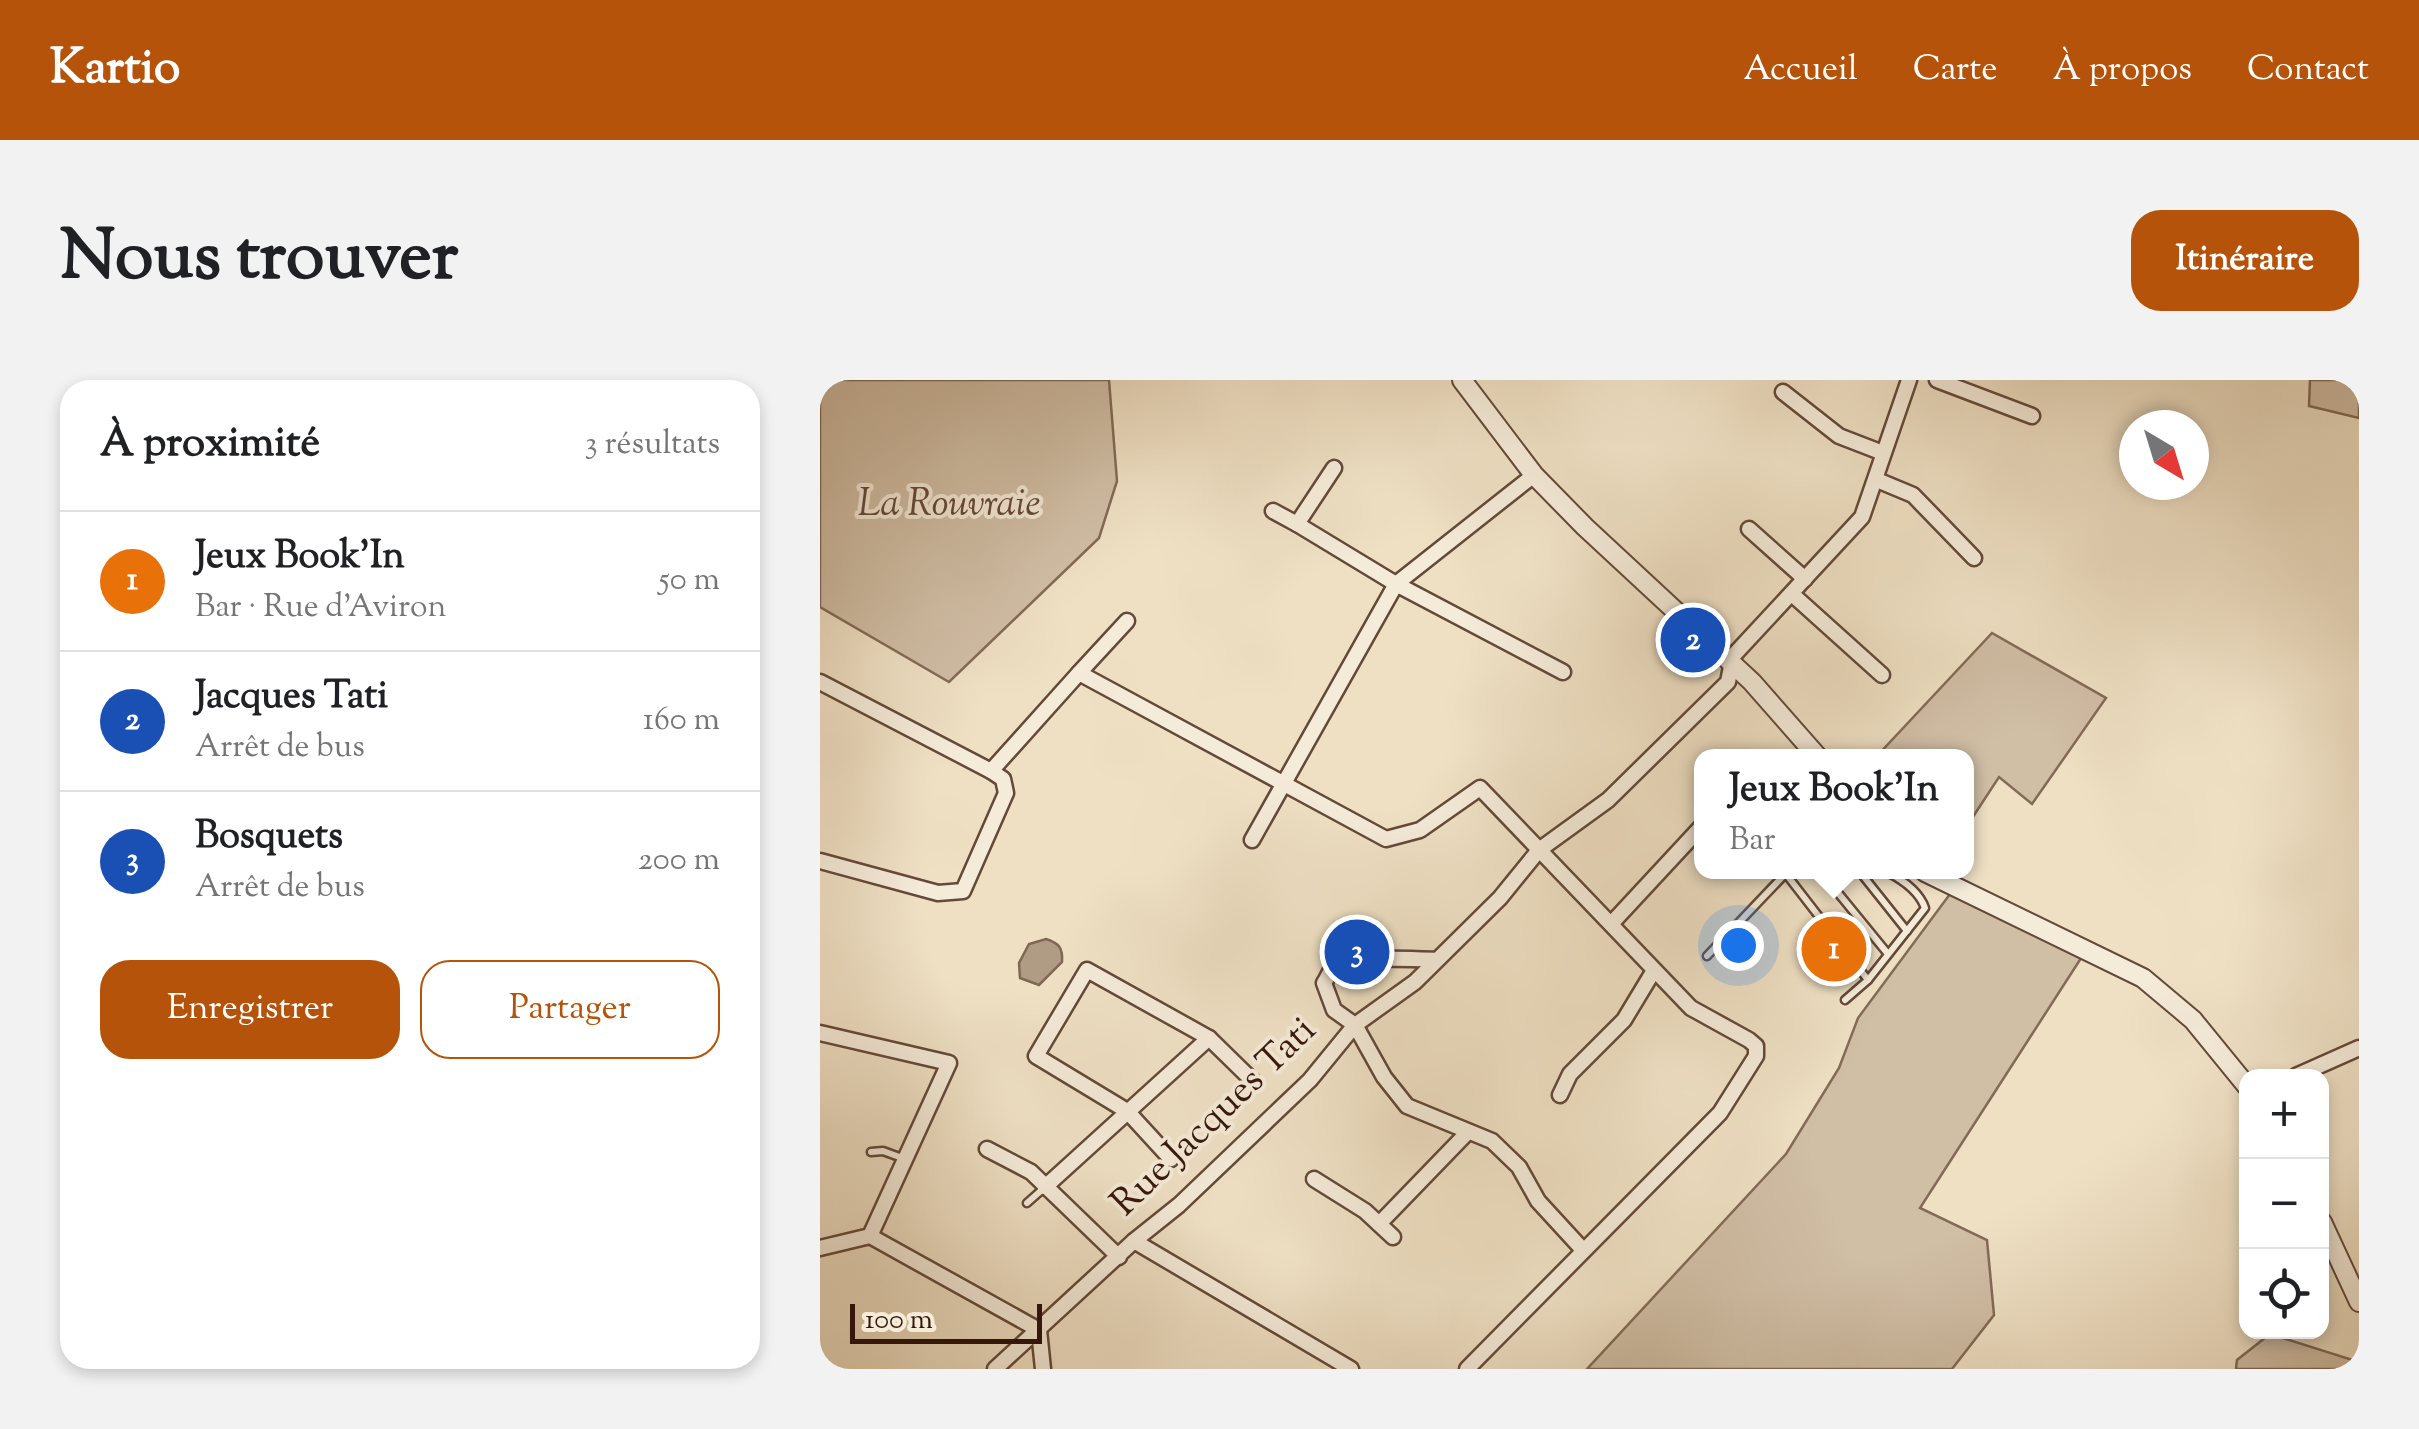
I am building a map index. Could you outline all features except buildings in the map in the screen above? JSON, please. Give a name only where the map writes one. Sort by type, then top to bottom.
[{"type":"street","points":[[1462,380],[1534,475],[1732,664],[1812,749]]},
{"type":"street","name":"Rue Jacques Tati","points":[[995,1369],[1134,1241],[1180,1204],[1310,1080],[1355,1025],[1415,982],[1500,898],[1539,850],[1621,787],[1731,678],[1733,656],[1862,517],[1908,380]]},
{"type":"street","points":[[1937,380],[2032,416]]},
{"type":"street","points":[[1783,392],[1839,436],[1884,453]]},
{"type":"street","points":[[1297,524],[1334,468]]},
{"type":"street","points":[[1252,840],[1396,584],[1534,475]]},
{"type":"street","points":[[1877,480],[1912,495],[1974,558]]},
{"type":"street","points":[[1272,511],[1396,584],[1563,672]]},
{"type":"street","points":[[1749,529],[1805,579]]},
{"type":"street","points":[[1792,594],[1882,675]]},
{"type":"street","points":[[991,771],[1127,621]]},
{"type":"street","points":[[1079,673],[1386,839],[1420,830],[1480,788],[1690,1008],[1756,1046],[1756,1056],[1720,1113],[1466,1369]]},
{"type":"street","points":[[820,682],[991,771],[1003,779],[1006,793],[963,891],[938,893],[820,861]]},
{"type":"street","points":[[1611,924],[1694,835]]},
{"type":"street","points":[[1940,879],[2143,978],[2193,1020],[2239,1077]]},
{"type":"street","points":[[1436,960],[1344,963],[1333,968],[1324,983],[1334,1010],[1355,1025],[1384,1077],[1407,1106],[1492,1141],[1518,1167],[1538,1201],[1584,1250]]},
{"type":"street","points":[[1172,1159],[1128,1112],[1036,1056],[1088,970],[1209,1038],[1254,1082]]},
{"type":"street","points":[[1560,1095],[1570,1074],[1624,1020],[1653,972]]},
{"type":"street","points":[[820,1033],[949,1063],[870,1236]]},
{"type":"street","points":[[1044,1187],[1209,1038]]},
{"type":"street","points":[[2312,1069],[2359,1048]]},
{"type":"street","points":[[1379,1224],[1468,1133]]},
{"type":"street","points":[[987,1149],[1031,1172],[1119,1257]]},
{"type":"street","points":[[1314,1179],[1365,1212],[1394,1237]]},
{"type":"street","points":[[820,1248],[870,1236],[1039,1330],[1043,1369]]},
{"type":"street","points":[[2329,1237],[2359,1302]]},
{"type":"street","points":[[1134,1241],[1351,1369]]},
{"type":"lane","points":[[1707,956],[1781,879]]},
{"type":"lane","points":[[1792,879],[1868,980]]},
{"type":"lane","points":[[1826,879],[1888,954]]},
{"type":"lane","points":[[1866,879],[1907,931]]},
{"type":"lane","points":[[1846,1000],[1868,980],[1925,908],[1924,902],[1901,879]]},
{"type":"lane","points":[[870,1152],[883,1150],[906,1159]]},
{"type":"lane","points":[[1027,1203],[1044,1187]]},
{"type":"green space","name":"La Rouvraie","points":[[820,380],[1109,380],[1117,481],[1099,538],[949,682],[820,607]]},
{"type":"green space","points":[[2310,380],[2359,380],[2359,418],[2309,406]]},
{"type":"green space","points":[[1992,633],[2106,698],[2032,804],[1999,777],[1974,815],[1974,749],[1884,749]]},
{"type":"green space","points":[[1950,894],[2085,952],[1920,1208],[1987,1240],[1994,1315],[1952,1369],[1587,1369],[1786,1154],[1839,1068],[1858,1018]]},
{"type":"green space","points":[[2264,1339],[2286,1339],[2359,1362],[2359,1369],[2236,1369],[2237,1360]]},
{"type":"shaded area","points":[[1046,939],[1059,947],[1062,962],[1039,985],[1020,978],[1019,963],[1029,944]]},
{"type":"place","name":"Jacques Tati","points":[[1693,640]]},
{"type":"place","name":"Jeux Book'In","points":[[1834,949]]},
{"type":"place","name":"Bosquets","points":[[1357,952]]}]
